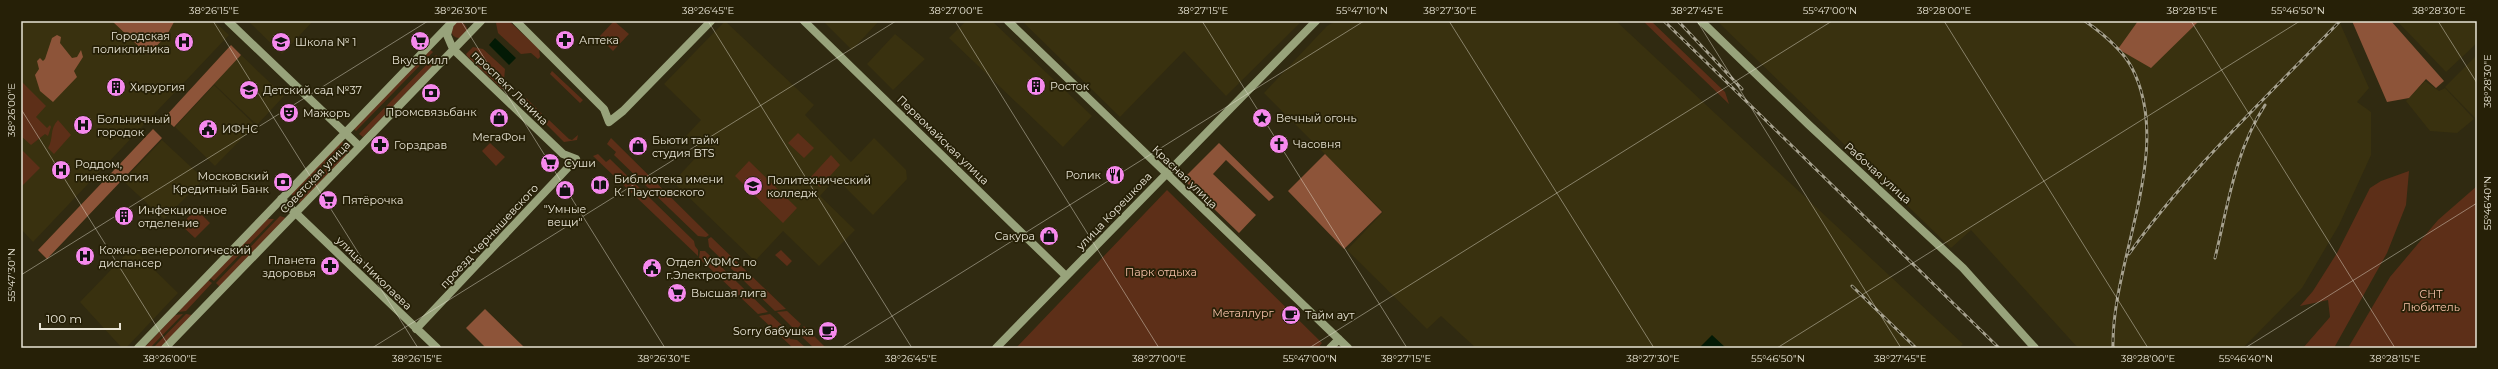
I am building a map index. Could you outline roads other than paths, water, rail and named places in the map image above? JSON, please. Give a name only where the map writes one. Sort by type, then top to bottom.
[{"type":"main road","points":[[228,21],[359,146]]},
{"type":"main road","points":[[469,34],[471,21]]},
{"type":"main road","name":"Советская улица","points":[[165,348],[481,21]]},
{"type":"main road","points":[[516,21],[604,109],[608,122],[623,111],[711,21]]},
{"type":"main road","name":"Первомайская улица","points":[[804,21],[1066,276]]},
{"type":"main road","name":"Красная улица","points":[[1008,21],[1348,348]]},
{"type":"main road","name":"улица Корешкова","points":[[996,348],[1316,21]]},
{"type":"main road","name":"Рабочая улица","points":[[1701,21],[1809,125],[1892,200],[1963,268],[2035,348]]},
{"type":"main road","points":[[451,22],[447,35],[451,40],[460,42]]},
{"type":"main road","name":"Советская улица","points":[[138,348],[451,22]]},
{"type":"main road","name":"проспект Ленина","points":[[447,35],[453,49],[563,154],[576,159]]},
{"type":"main road","name":"проезд Чернышевского","points":[[416,329],[576,159]]},
{"type":"main road","name":"улица Николаева","points":[[281,199],[437,348]]},
{"type":"main road","points":[[1330,348],[1339,339]]},
{"type":"railway","points":[[1664,21],[1999,348]]},
{"type":"railway","points":[[1678,21],[1742,89]]},
{"type":"railway","points":[[2085,21],[2105,36],[2123,54],[2132,68],[2143,100],[2147,134],[2144,170],[2138,206],[2121,279],[2115,314],[2113,348]]},
{"type":"railway","points":[[2129,254],[2177,192],[2203,163],[2257,105],[2340,21]]},
{"type":"railway","points":[[2215,258],[2239,160],[2246,141],[2265,105]]},
{"type":"railway","points":[[1852,286],[1916,348]]},
{"type":"place","name":"Аптека","points":[[565,40]]},
{"type":"place","name":"ВкусВилл","points":[[420,41]]},
{"type":"place","name":"Городская поликлиника","points":[[184,42]]},
{"type":"place","name":"Школа № 1","points":[[281,42]]},
{"type":"place","name":"Росток","points":[[1036,86]]},
{"type":"place","name":"Хирургия","points":[[116,87]]},
{"type":"place","name":"Детский сад №37","points":[[249,90]]},
{"type":"place","name":"Промсвязьбанк","points":[[431,93]]},
{"type":"place","name":"Мажоръ","points":[[289,113]]},
{"type":"place","name":"МегаФон","points":[[499,118]]},
{"type":"place","name":"Вечный огонь","points":[[1262,118]]},
{"type":"place","name":"Больничный городок","points":[[83,125]]},
{"type":"place","name":"ИФНС","points":[[208,129]]},
{"type":"place","name":"Часовня","points":[[1279,144]]},
{"type":"place","name":"Горздрав","points":[[380,145]]},
{"type":"place","name":"Бьюти тайм студия BTS","points":[[638,146]]},
{"type":"place","name":"Суши","points":[[550,163]]},
{"type":"place","name":"Роддом, гинекология","points":[[61,170]]},
{"type":"place","name":"Ролик","points":[[1115,175]]},
{"type":"place","name":"Московский Кредитный Банк","points":[[283,182]]},
{"type":"place","name":"Библиотека имени К. Паустовского","points":[[600,185]]},
{"type":"place","name":"Политехнический колледж","points":[[753,186]]},
{"type":"place","name":"\"Умные вещи\"","points":[[565,190]]},
{"type":"place","name":"Пятёрочка","points":[[328,200]]},
{"type":"place","name":"Инфекционное отделение","points":[[124,216]]},
{"type":"place","name":"Сакура","points":[[1049,236]]},
{"type":"place","name":"Кожно-венерологический диспансер","points":[[85,256]]},
{"type":"place","name":"Планета здоровья","points":[[330,266]]},
{"type":"place","name":"Отдел УФМС по г.Электросталь","points":[[652,268]]},
{"type":"place","name":"Высшая лига","points":[[677,293]]},
{"type":"place","name":"Тайм аут","points":[[1291,315]]},
{"type":"place","name":"Sorry бабушка","points":[[828,331]]},
{"type":"park label","name":"Парк отдыха","points":[[1161,272]]},
{"type":"park label","name":"СНТ Любитель","points":[[2431,300]]},
{"type":"park label","name":"Металлург","points":[[1243,313]]}]
